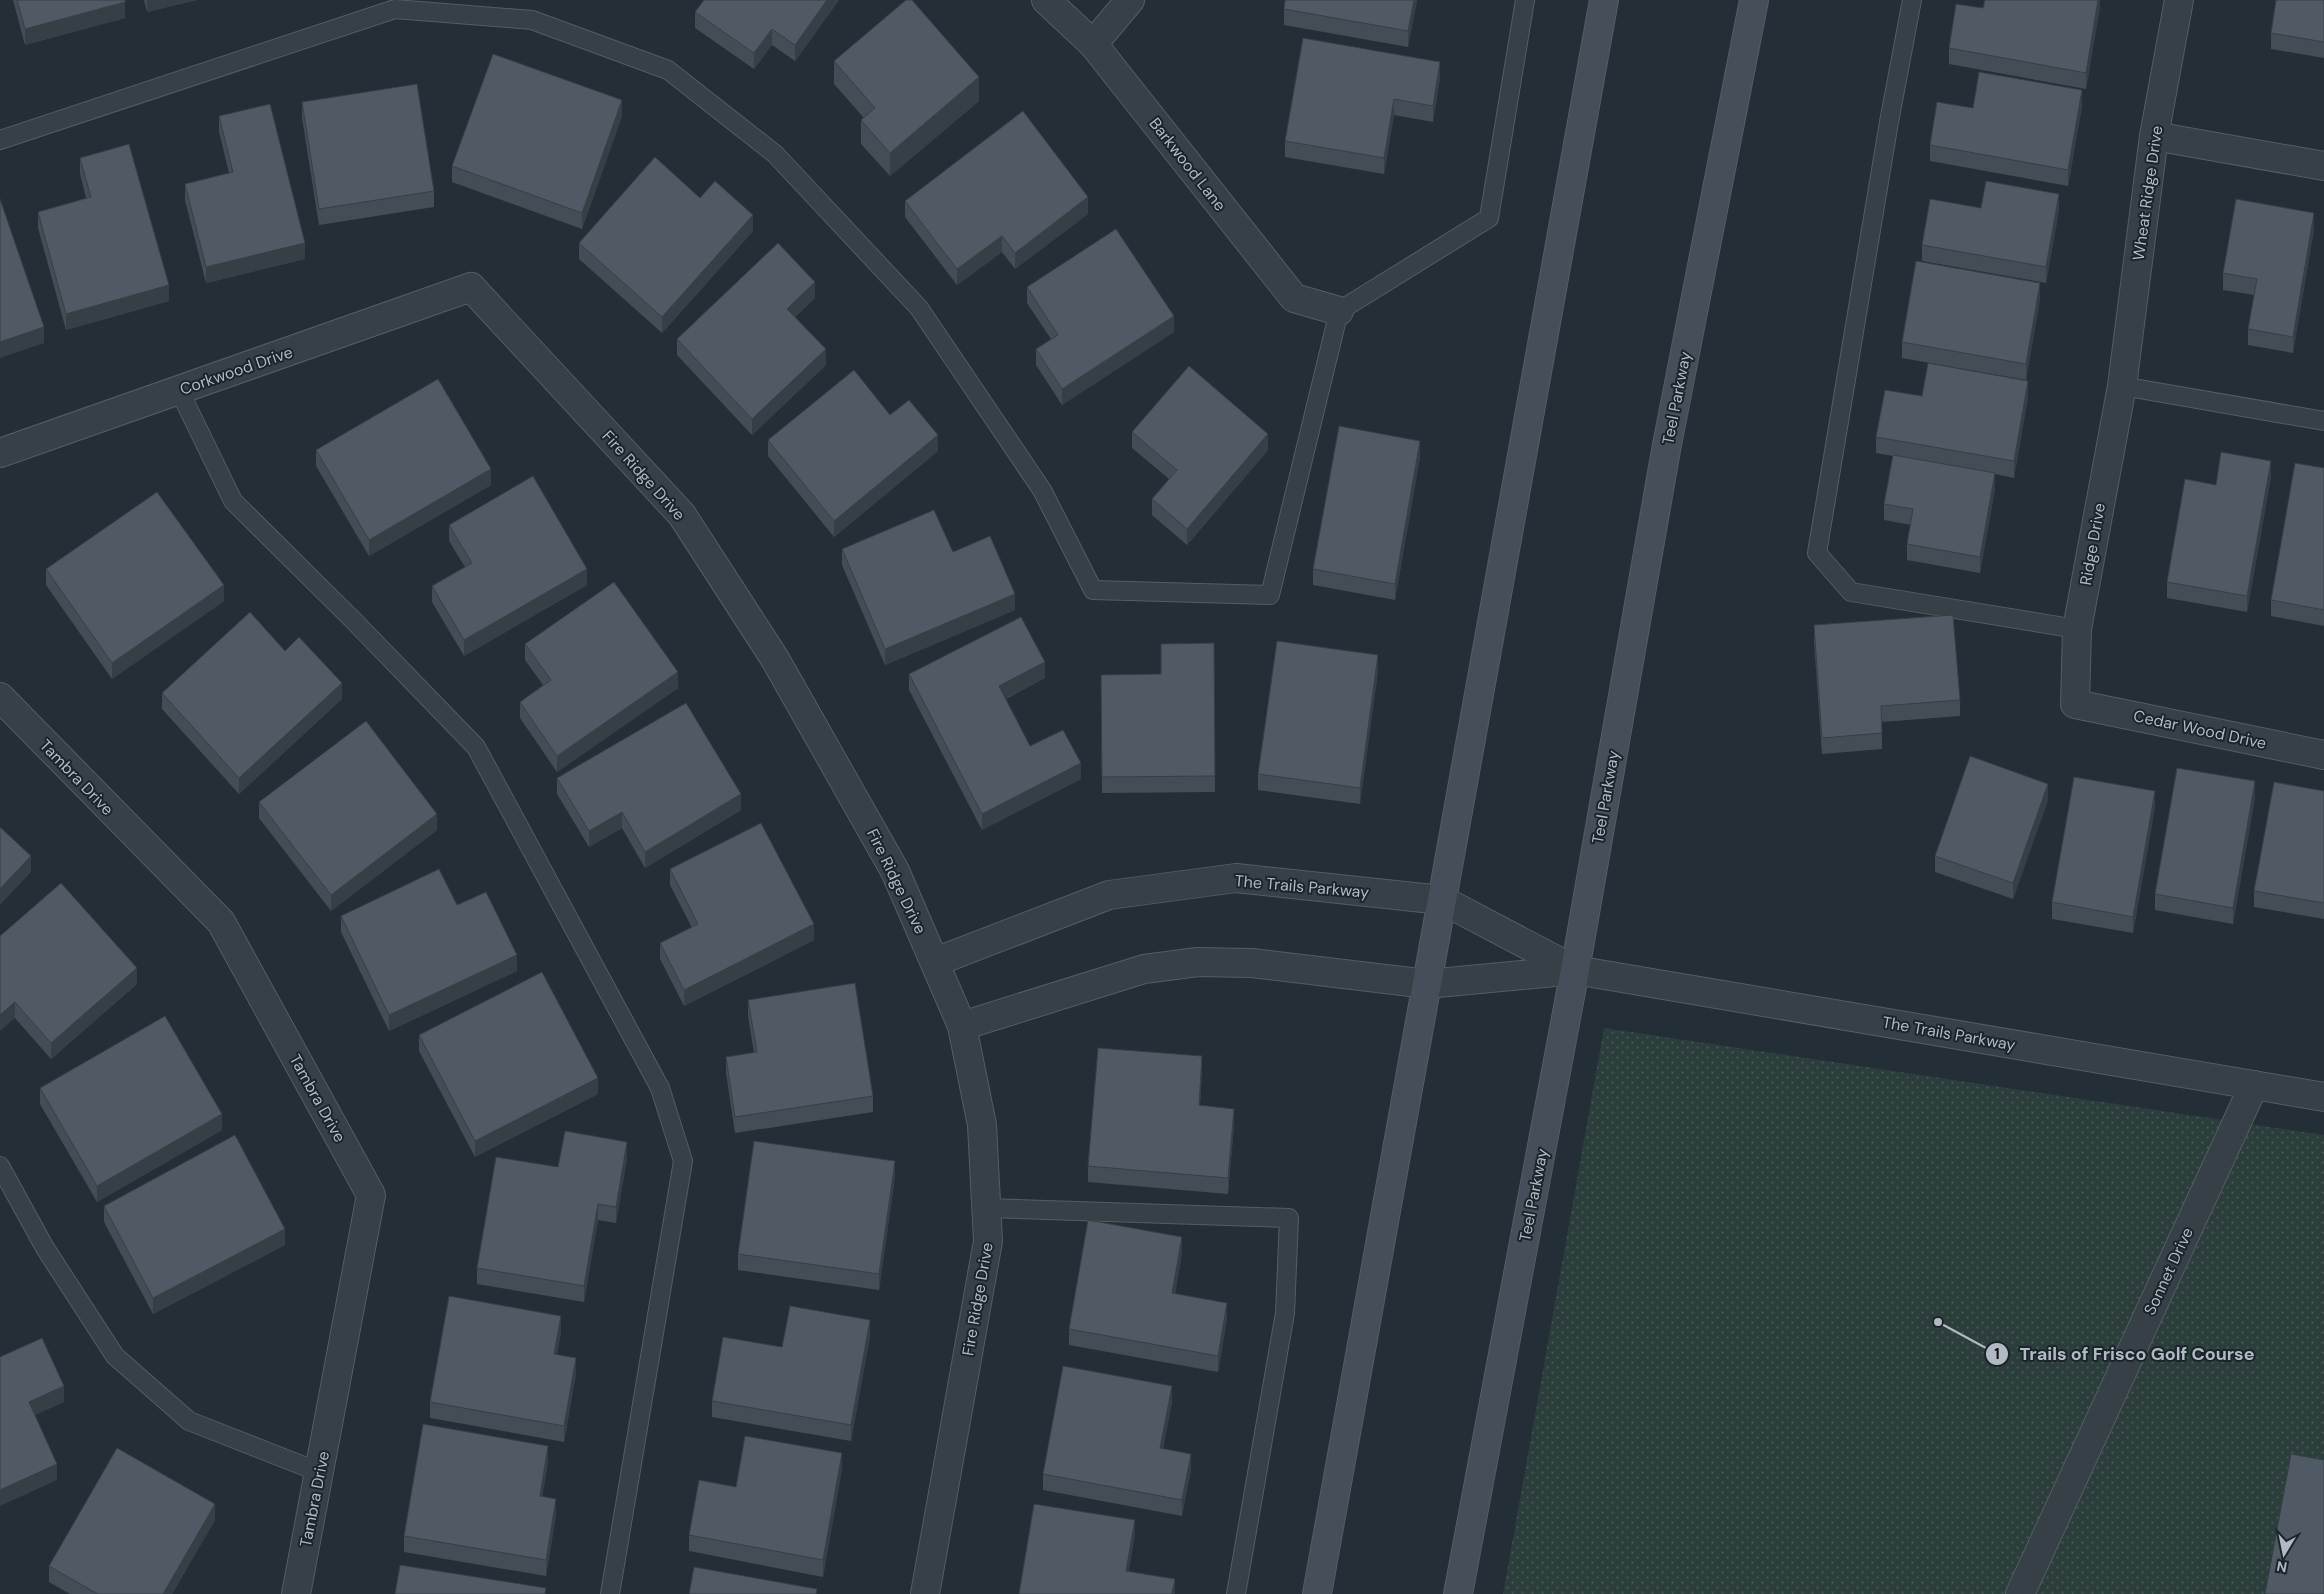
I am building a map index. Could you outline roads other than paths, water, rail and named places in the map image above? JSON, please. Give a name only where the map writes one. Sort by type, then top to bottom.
[{"type":"main road","points":[[1317,1594],[1604,0]]},
{"type":"main road","name":"Teel Parkway","points":[[1458,1594],[1575,970],[1666,450],[1754,0]]},
{"type":"street","name":"Barkwood Lane","points":[[1046,0],[1093,44],[1294,298],[1339,311]]},
{"type":"street","points":[[1093,44],[1130,0]]},
{"type":"street","name":"Wheat Ridge Drive","points":[[2122,386],[2154,136],[2179,0]]},
{"type":"street","points":[[2154,136],[2324,166]]},
{"type":"street","name":"Corkwood Drive","points":[[0,453],[471,287]]},
{"type":"street","name":"Fire Ridge Drive","points":[[471,287],[682,515],[775,659],[890,862],[962,1026],[982,1125],[988,1241],[925,1594]]},
{"type":"street","name":"Ridge Drive","points":[[2075,704],[2077,630],[2122,386]]},
{"type":"street","name":"Tambra Drive","points":[[0,696],[221,922],[371,1194],[296,1594]]},
{"type":"street","name":"Cedar Wood Drive","points":[[2075,704],[2324,755]]},
{"type":"street","name":"The Trails Parkway","points":[[935,962],[1109,895],[1236,878],[1442,900],[1575,970]]},
{"type":"street","name":"The Trails Parkway","points":[[962,1026],[1144,969],[1198,962],[1252,963],[1427,984],[1575,970],[2324,1097]]},
{"type":"street","name":"Sonnet Drive","points":[[2020,1594],[2254,1085]]},
{"type":"lane","points":[[0,140],[395,9],[532,20],[668,70],[775,154],[919,308],[1042,490],[1093,590],[1270,595],[1339,311],[1489,218],[1525,0]]},
{"type":"lane","points":[[1912,0],[1889,122],[1817,553],[1851,592],[2077,630]]},
{"type":"lane","points":[[2122,386],[2324,421]]},
{"type":"lane","points":[[178,390],[233,501],[354,621],[476,747],[660,1088],[683,1160],[610,1594]]},
{"type":"lane","points":[[0,1166],[45,1248],[115,1356],[189,1421],[319,1472]]},
{"type":"lane","points":[[987,1208],[1289,1218],[1285,1313],[1236,1594]]},
{"type":"place","name":"Trails of Frisco Golf Course","points":[[1938,1322]]}]
